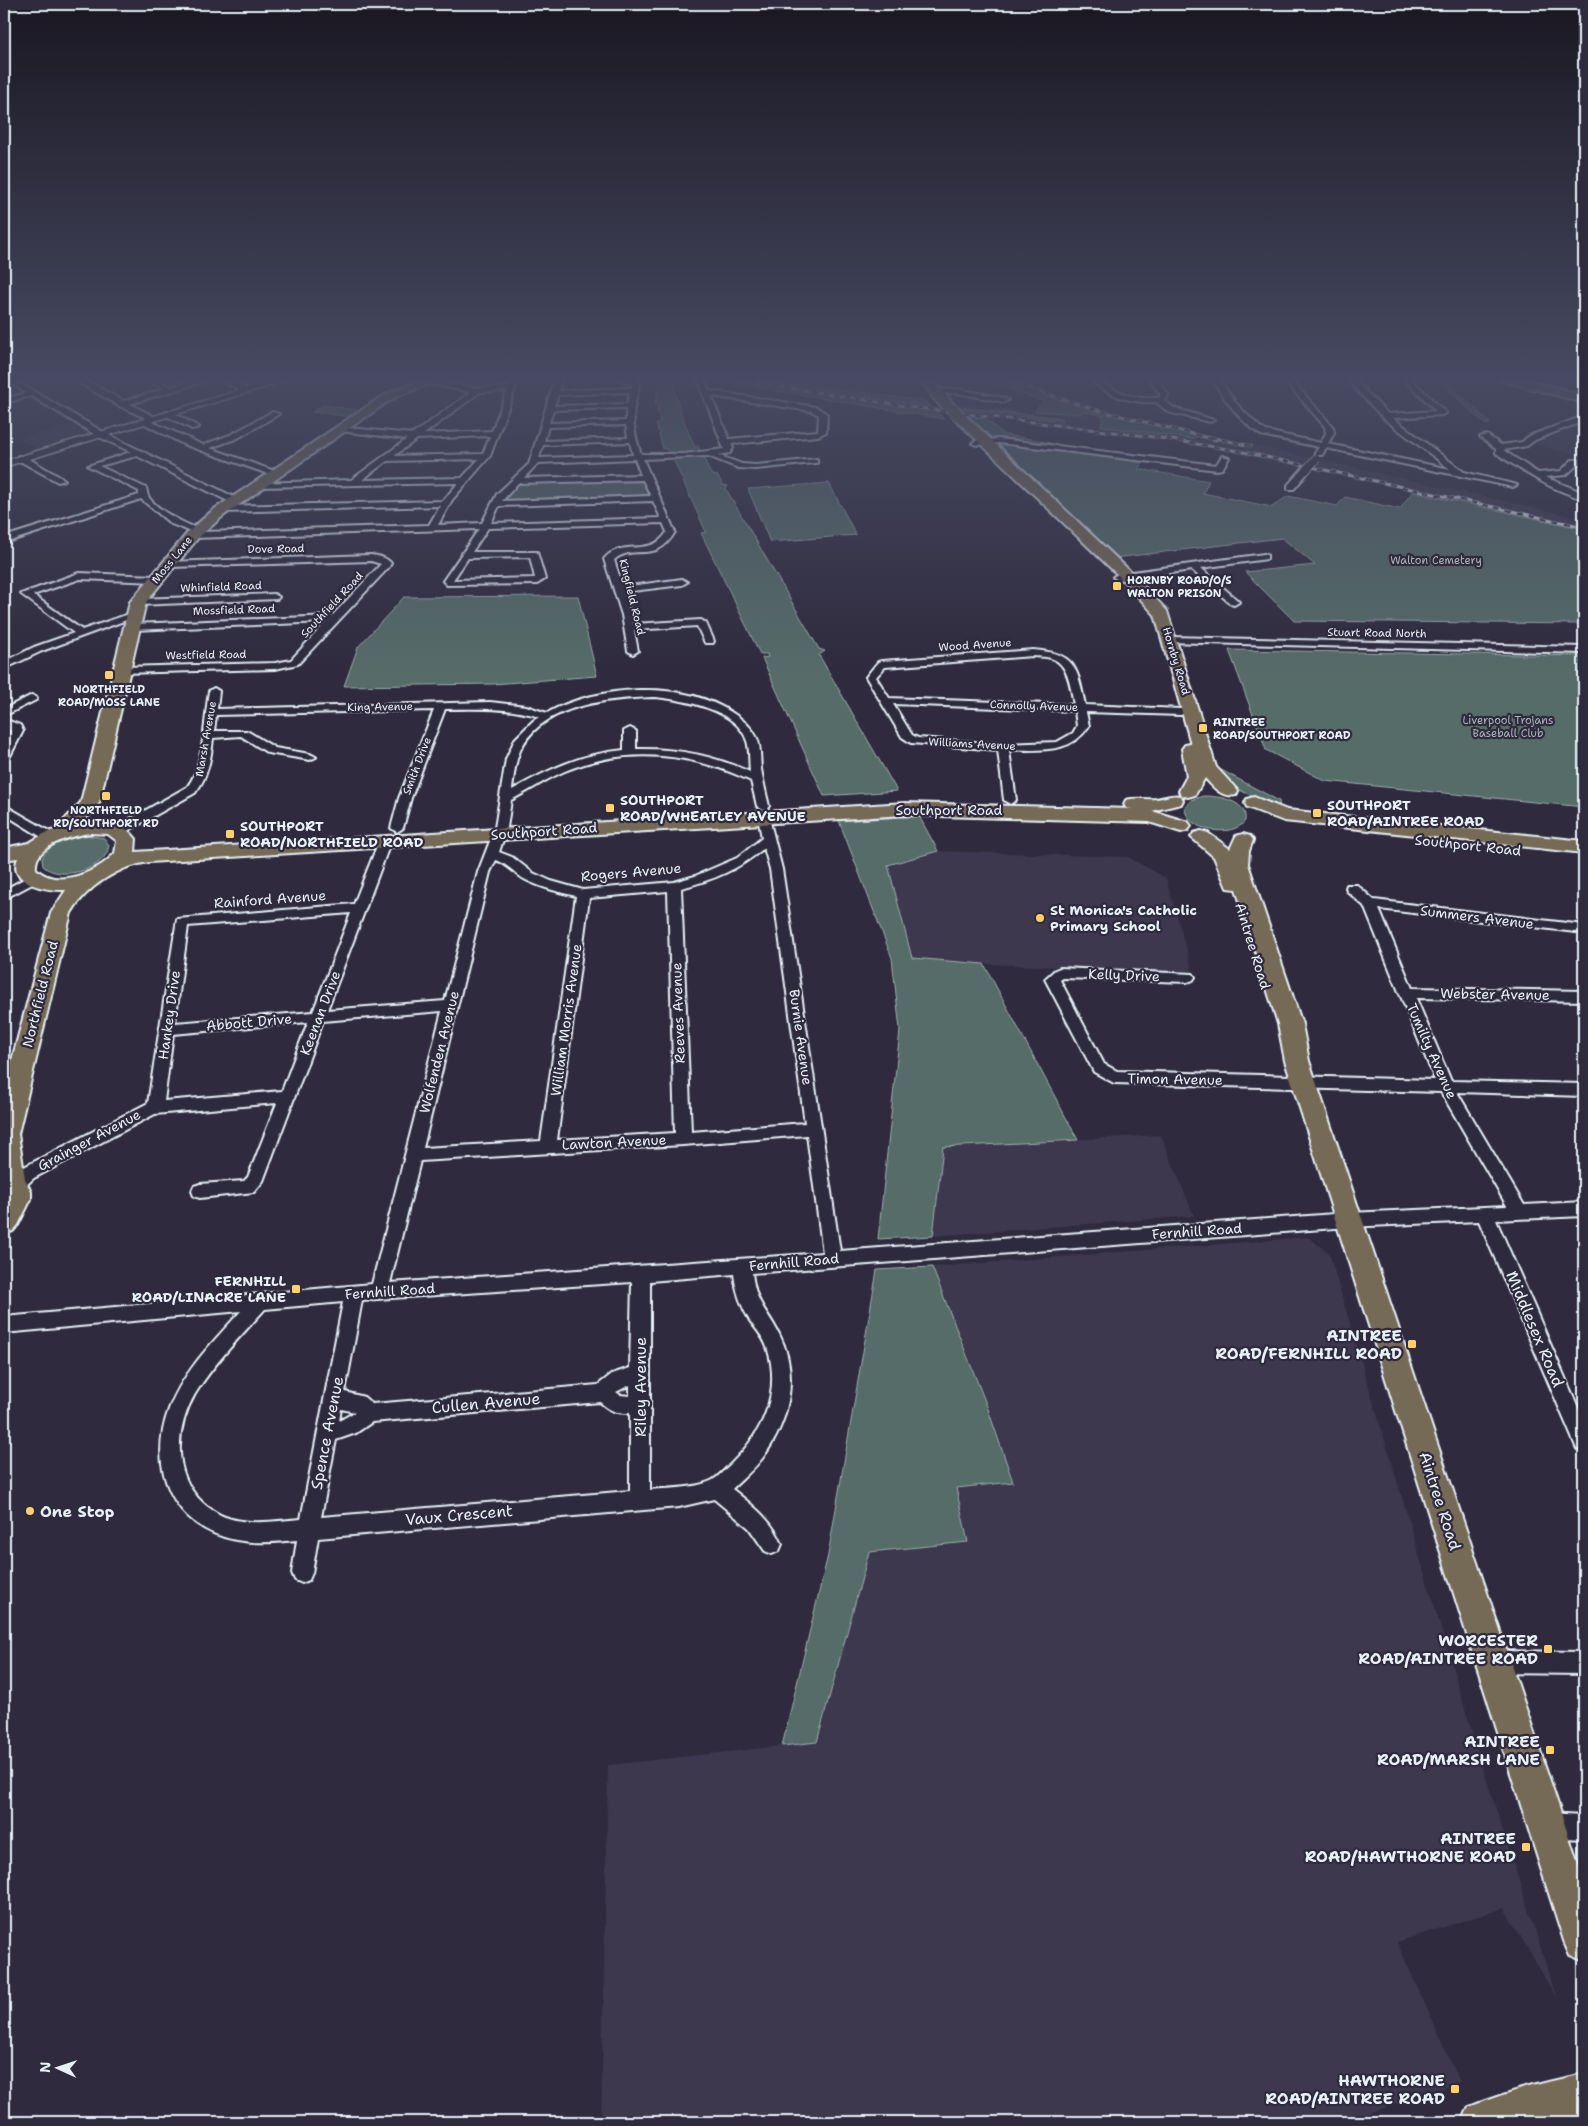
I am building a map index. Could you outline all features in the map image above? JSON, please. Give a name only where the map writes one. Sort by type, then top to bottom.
[{"type":"main road","name":"Moss Lane","points":[[136,615],[157,579],[195,533],[223,509],[269,477]]},
{"type":"main road","name":"Hornby Road","points":[[1017,477],[1162,614],[1207,767],[1212,775],[1229,791]]},
{"type":"main road","name":"Hornby Road","points":[[1122,576],[1151,613],[1181,712]]},
{"type":"main road","points":[[117,863],[126,850],[117,833],[94,818],[90,803],[136,615]]},
{"type":"main road","points":[[1181,712],[1198,774],[1196,782],[1171,807],[1172,814],[1181,826]]},
{"type":"main road","name":"Southport Road","points":[[763,812],[912,798],[1156,805],[1181,795],[1207,788],[1229,791],[1254,804],[1284,815],[1584,847]]},
{"type":"main road","points":[[29,872],[29,857],[90,803]]},
{"type":"main road","points":[[1254,804],[1263,816],[1255,833]]},
{"type":"main road","name":"Southport Road","points":[[92,878],[117,863],[133,858],[501,824],[763,812],[905,809],[965,809],[1151,816],[1181,826],[1201,837],[1218,841],[1295,826],[1584,858]]},
{"type":"main road","name":"Southport Road","points":[[51,839],[87,827],[117,833],[136,844],[152,845],[391,834]]},
{"type":"main road","name":"Aintree Road","points":[[1255,833],[1238,851],[1238,864],[1290,1024],[1300,1071],[1584,1942]]},
{"type":"main road","name":"Aintree Road","points":[[1201,837],[1223,854],[1228,864],[1277,1023],[1300,1071]]},
{"type":"main road","points":[[4,854],[51,839]]},
{"type":"main road","points":[[4,865],[29,872],[54,884],[66,884],[92,878]]},
{"type":"main road","name":"Northfield Road","points":[[4,1223],[17,1205],[19,1195],[10,1182],[5,1135],[61,913],[69,900],[92,878]]},
{"type":"main road","name":"Northfield Road","points":[[54,884],[60,896],[61,913]]},
{"type":"main road","points":[[1484,2122],[1551,2102],[1584,2095]]},
{"type":"street","points":[[57,477],[62,480]]},
{"type":"street","points":[[116,477],[143,490],[143,496],[160,512],[195,533],[432,528],[666,520]]},
{"type":"street","points":[[186,477],[234,501]]},
{"type":"street","points":[[353,482],[359,477]]},
{"type":"street","points":[[432,528],[445,503],[468,477]]},
{"type":"street","points":[[465,555],[534,554],[540,579],[537,582],[450,583],[448,581],[465,555],[484,526],[500,496],[519,477]]},
{"type":"street","points":[[1291,487],[1300,477]]},
{"type":"street","points":[[1475,477],[1513,485]]},
{"type":"street","points":[[1537,477],[1551,486],[1584,496]]},
{"type":"street","points":[[515,481],[647,478]]},
{"type":"street","name":"Kingfield Road","points":[[633,651],[627,615],[609,558],[618,553],[654,549],[663,546],[672,532],[647,478]]},
{"type":"street","points":[[258,485],[466,480]]},
{"type":"street","points":[[4,540],[143,496]]},
{"type":"street","points":[[496,504],[656,498]]},
{"type":"street","points":[[223,509],[445,503]]},
{"type":"street","points":[[1122,576],[1264,557]]},
{"type":"street","name":"Dove Road","points":[[170,564],[363,558],[383,560]]},
{"type":"street","name":"Southfield Road","points":[[290,664],[298,660],[384,567],[386,563],[383,560]]},
{"type":"street","points":[[1194,567],[1234,602]]},
{"type":"street","points":[[80,633],[26,594],[79,576],[157,579]]},
{"type":"street","points":[[618,590],[684,582]]},
{"type":"street","name":"Whinfield Road","points":[[136,615],[274,597]]},
{"type":"street","points":[[4,666],[38,649],[136,615]]},
{"type":"street","name":"Mossfield Road","points":[[136,615],[335,619]]},
{"type":"street","points":[[629,627],[701,623],[709,640]]},
{"type":"street","name":"Stuart Road North","points":[[1170,640],[1584,650]]},
{"type":"street","name":"Wood Avenue","points":[[887,701],[871,677],[882,664],[1048,654],[1061,658],[1069,666],[1079,708]]},
{"type":"street","name":"Westfield Road","points":[[122,670],[290,664]]},
{"type":"street","name":"Marsh Avenue","points":[[117,833],[194,788],[201,778],[214,691]]},
{"type":"street","name":"Burnie Avenue","points":[[547,716],[590,699],[655,692],[717,707],[735,718],[752,739],[756,780],[765,830],[769,838],[776,869],[833,1258]]},
{"type":"street","points":[[4,713],[32,698]]},
{"type":"street","name":"Connolly Avenue","points":[[887,701],[1181,712]]},
{"type":"street","name":"Williams Avenue","points":[[887,701],[908,737],[915,741],[1003,747],[1059,745],[1067,742],[1077,735],[1083,726],[1079,708]]},
{"type":"street","name":"Smith Drive","points":[[391,834],[441,706]]},
{"type":"street","name":"King Avenue","points":[[211,712],[508,706],[534,710],[547,716]]},
{"type":"street","name":"Wolfenden Avenue","points":[[379,1292],[484,872],[501,824],[512,757],[519,741],[531,727],[547,716]]},
{"type":"street","points":[[4,722],[16,727],[17,731],[4,756]]},
{"type":"street","points":[[630,731],[630,754]]},
{"type":"street","points":[[208,735],[243,734],[276,752],[310,757]]},
{"type":"street","points":[[1003,747],[1010,800]]},
{"type":"street","points":[[505,798],[566,766],[596,757],[630,754],[681,754],[716,762],[756,780]]},
{"type":"street","points":[[4,808],[51,839]]},
{"type":"street","name":"Keenan Drive","points":[[200,1191],[242,1188],[252,1185],[360,908],[391,834]]},
{"type":"street","name":"Rogers Avenue","points":[[491,854],[508,860],[528,876],[546,884],[584,894],[674,886],[700,879],[741,861],[769,838]]},
{"type":"street","points":[[4,895],[29,872]]},
{"type":"street","name":"Reeves Avenue","points":[[674,886],[683,1139]]},
{"type":"street","name":"Tumilty Avenue","points":[[1352,888],[1370,904],[1446,1085],[1520,1211]]},
{"type":"street","name":"William Morris Avenue","points":[[548,1146],[584,894]]},
{"type":"street","name":"Summers Avenue","points":[[1370,904],[1584,929]]},
{"type":"street","name":"Rainford Avenue","points":[[182,922],[360,908]]},
{"type":"street","name":"Hankey Drive","points":[[155,1108],[182,922]]},
{"type":"street","name":"Timon Avenue","points":[[1060,973],[1052,979],[1099,1068],[1114,1077],[1300,1071]]},
{"type":"street","name":"Kelly Drive","points":[[1060,973],[1188,977]]},
{"type":"street","name":"Webster Avenue","points":[[1406,992],[1584,996]]},
{"type":"street","name":"Abbott Drive","points":[[166,1029],[451,1005]]},
{"type":"street","points":[[1300,1071],[1446,1085],[1584,1090]]},
{"type":"street","name":"Grainger Avenue","points":[[10,1182],[144,1111],[155,1108],[288,1096]]},
{"type":"street","name":"Lawton Avenue","points":[[413,1155],[683,1139],[815,1128]]},
{"type":"street","name":"Fernhill Road","points":[[4,1325],[354,1293],[641,1274],[1348,1220],[1584,1209]]},
{"type":"street","name":"Middlesex Road","points":[[1485,1214],[1584,1443]]},
{"type":"street","points":[[742,1266],[749,1302],[768,1329],[778,1352],[782,1374],[782,1392],[777,1416],[768,1433],[755,1452],[717,1489],[756,1521],[772,1544]]},
{"type":"street","name":"Riley Avenue","points":[[640,1500],[639,1375],[641,1274]]},
{"type":"street","name":"Spence Avenue","points":[[302,1573],[308,1528],[354,1293]]},
{"type":"street","name":"Vaux Crescent","points":[[260,1302],[210,1358],[197,1376],[180,1404],[172,1432],[170,1461],[180,1492],[199,1515],[217,1526],[236,1531],[258,1532],[679,1497],[717,1489]]},
{"type":"street","points":[[639,1375],[618,1380],[610,1384],[603,1393],[616,1404],[640,1405]]},
{"type":"street","name":"Cullen Avenue","points":[[368,1413],[603,1393]]},
{"type":"street","points":[[327,1432],[335,1432],[354,1425],[368,1413],[365,1408],[351,1401],[333,1401]]},
{"type":"street","points":[[1492,1662],[1584,1663]]},
{"type":"street","points":[[1546,1825],[1584,1827]]},
{"type":"shaded area","points":[[1346,477],[1397,477],[1584,519],[1584,529]]},
{"type":"shaded area","name":"St Monica's Catholic Primary School","points":[[938,851],[1128,857],[1166,878],[1193,972],[984,964],[912,958],[888,865]]},
{"type":"shaded area","points":[[1161,1135],[1194,1216],[933,1236],[943,1147]]},
{"type":"shaded area","points":[[1308,1237],[1329,1253],[1480,1759],[1557,1999],[1504,1908],[1397,1942],[1460,2082],[1343,2122],[601,2122],[608,1765],[817,1742],[869,1552],[968,1542],[956,1488],[988,1409],[932,1267]]},
{"type":"green space","points":[[681,477],[718,477],[723,485],[728,486],[726,489],[819,649],[825,651],[819,655],[897,791],[824,796],[762,658],[768,657],[767,654],[760,654],[701,533],[706,532]]},
{"type":"green space","name":"Walton Cemetery","points":[[1033,477],[1187,477],[1209,481],[1203,493],[1272,507],[1288,496],[1337,506],[1345,497],[1400,509],[1412,492],[1584,529],[1584,624],[1294,621],[1245,572],[1315,565],[1282,538],[1114,558]]},
{"type":"green space","points":[[643,479],[650,495],[506,501],[511,492],[522,482]]},
{"type":"green space","points":[[829,483],[856,535],[770,542],[748,489]]},
{"type":"green space","points":[[578,596],[597,676],[493,684],[344,686],[358,647],[404,597]]},
{"type":"green space","name":"Liverpool Trojans Baseball Club","points":[[1229,650],[1584,656],[1584,807],[1325,781],[1266,750]]},
{"type":"green space","points":[[1212,765],[1279,801],[1280,809],[1228,784]]},
{"type":"green space","points":[[1203,796],[1224,798],[1237,804],[1245,814],[1245,821],[1239,827],[1230,830],[1210,830],[1200,827],[1192,822],[1187,815],[1185,807],[1191,800]]},
{"type":"green space","points":[[919,816],[938,851],[888,865],[912,958],[984,964],[1078,1140],[943,1147],[933,1236],[878,1239],[900,1030],[892,958],[839,821]]},
{"type":"green space","points":[[85,835],[104,838],[109,845],[106,854],[92,867],[82,871],[60,873],[51,871],[43,866],[42,858],[55,844],[73,837]]},
{"type":"green space","points":[[932,1267],[988,1409],[1013,1482],[956,1488],[968,1542],[869,1552],[817,1742],[782,1746],[828,1555],[877,1270]]},
{"type":"railway","points":[[1358,477],[1584,527]]},
{"type":"place","name":"HORNBY ROAD/O/S WALTON PRISON","points":[[1117,586]]},
{"type":"place","name":"NORTHFIELD ROAD/MOSS LANE","points":[[109,675]]},
{"type":"place","name":"AINTREE ROAD/SOUTHPORT ROAD","points":[[1203,728]]},
{"type":"place","name":"NORTHFIELD RD/SOUTHPORT RD","points":[[106,796]]},
{"type":"place","name":"SOUTHPORT ROAD/WHEATLEY AVENUE","points":[[610,808]]},
{"type":"place","name":"SOUTHPORT ROAD/AINTREE ROAD","points":[[1317,813]]},
{"type":"place","name":"SOUTHPORT ROAD/NORTHFIELD ROAD","points":[[230,834]]},
{"type":"place","name":"St Monica's Catholic Primary School","points":[[1040,918]]},
{"type":"place","name":"FERNHILL ROAD/LINACRE LANE","points":[[296,1289]]},
{"type":"place","name":"AINTREE ROAD/FERNHILL ROAD","points":[[1412,1344]]},
{"type":"place","name":"One Stop","points":[[30,1511]]},
{"type":"place","name":"WORCESTER ROAD/AINTREE ROAD","points":[[1548,1649]]},
{"type":"place","name":"AINTREE ROAD/MARSH LANE","points":[[1550,1750]]},
{"type":"place","name":"AINTREE ROAD/HAWTHORNE ROAD","points":[[1526,1847]]},
{"type":"place","name":"HAWTHORNE ROAD/AINTREE ROAD","points":[[1455,2089]]}]
